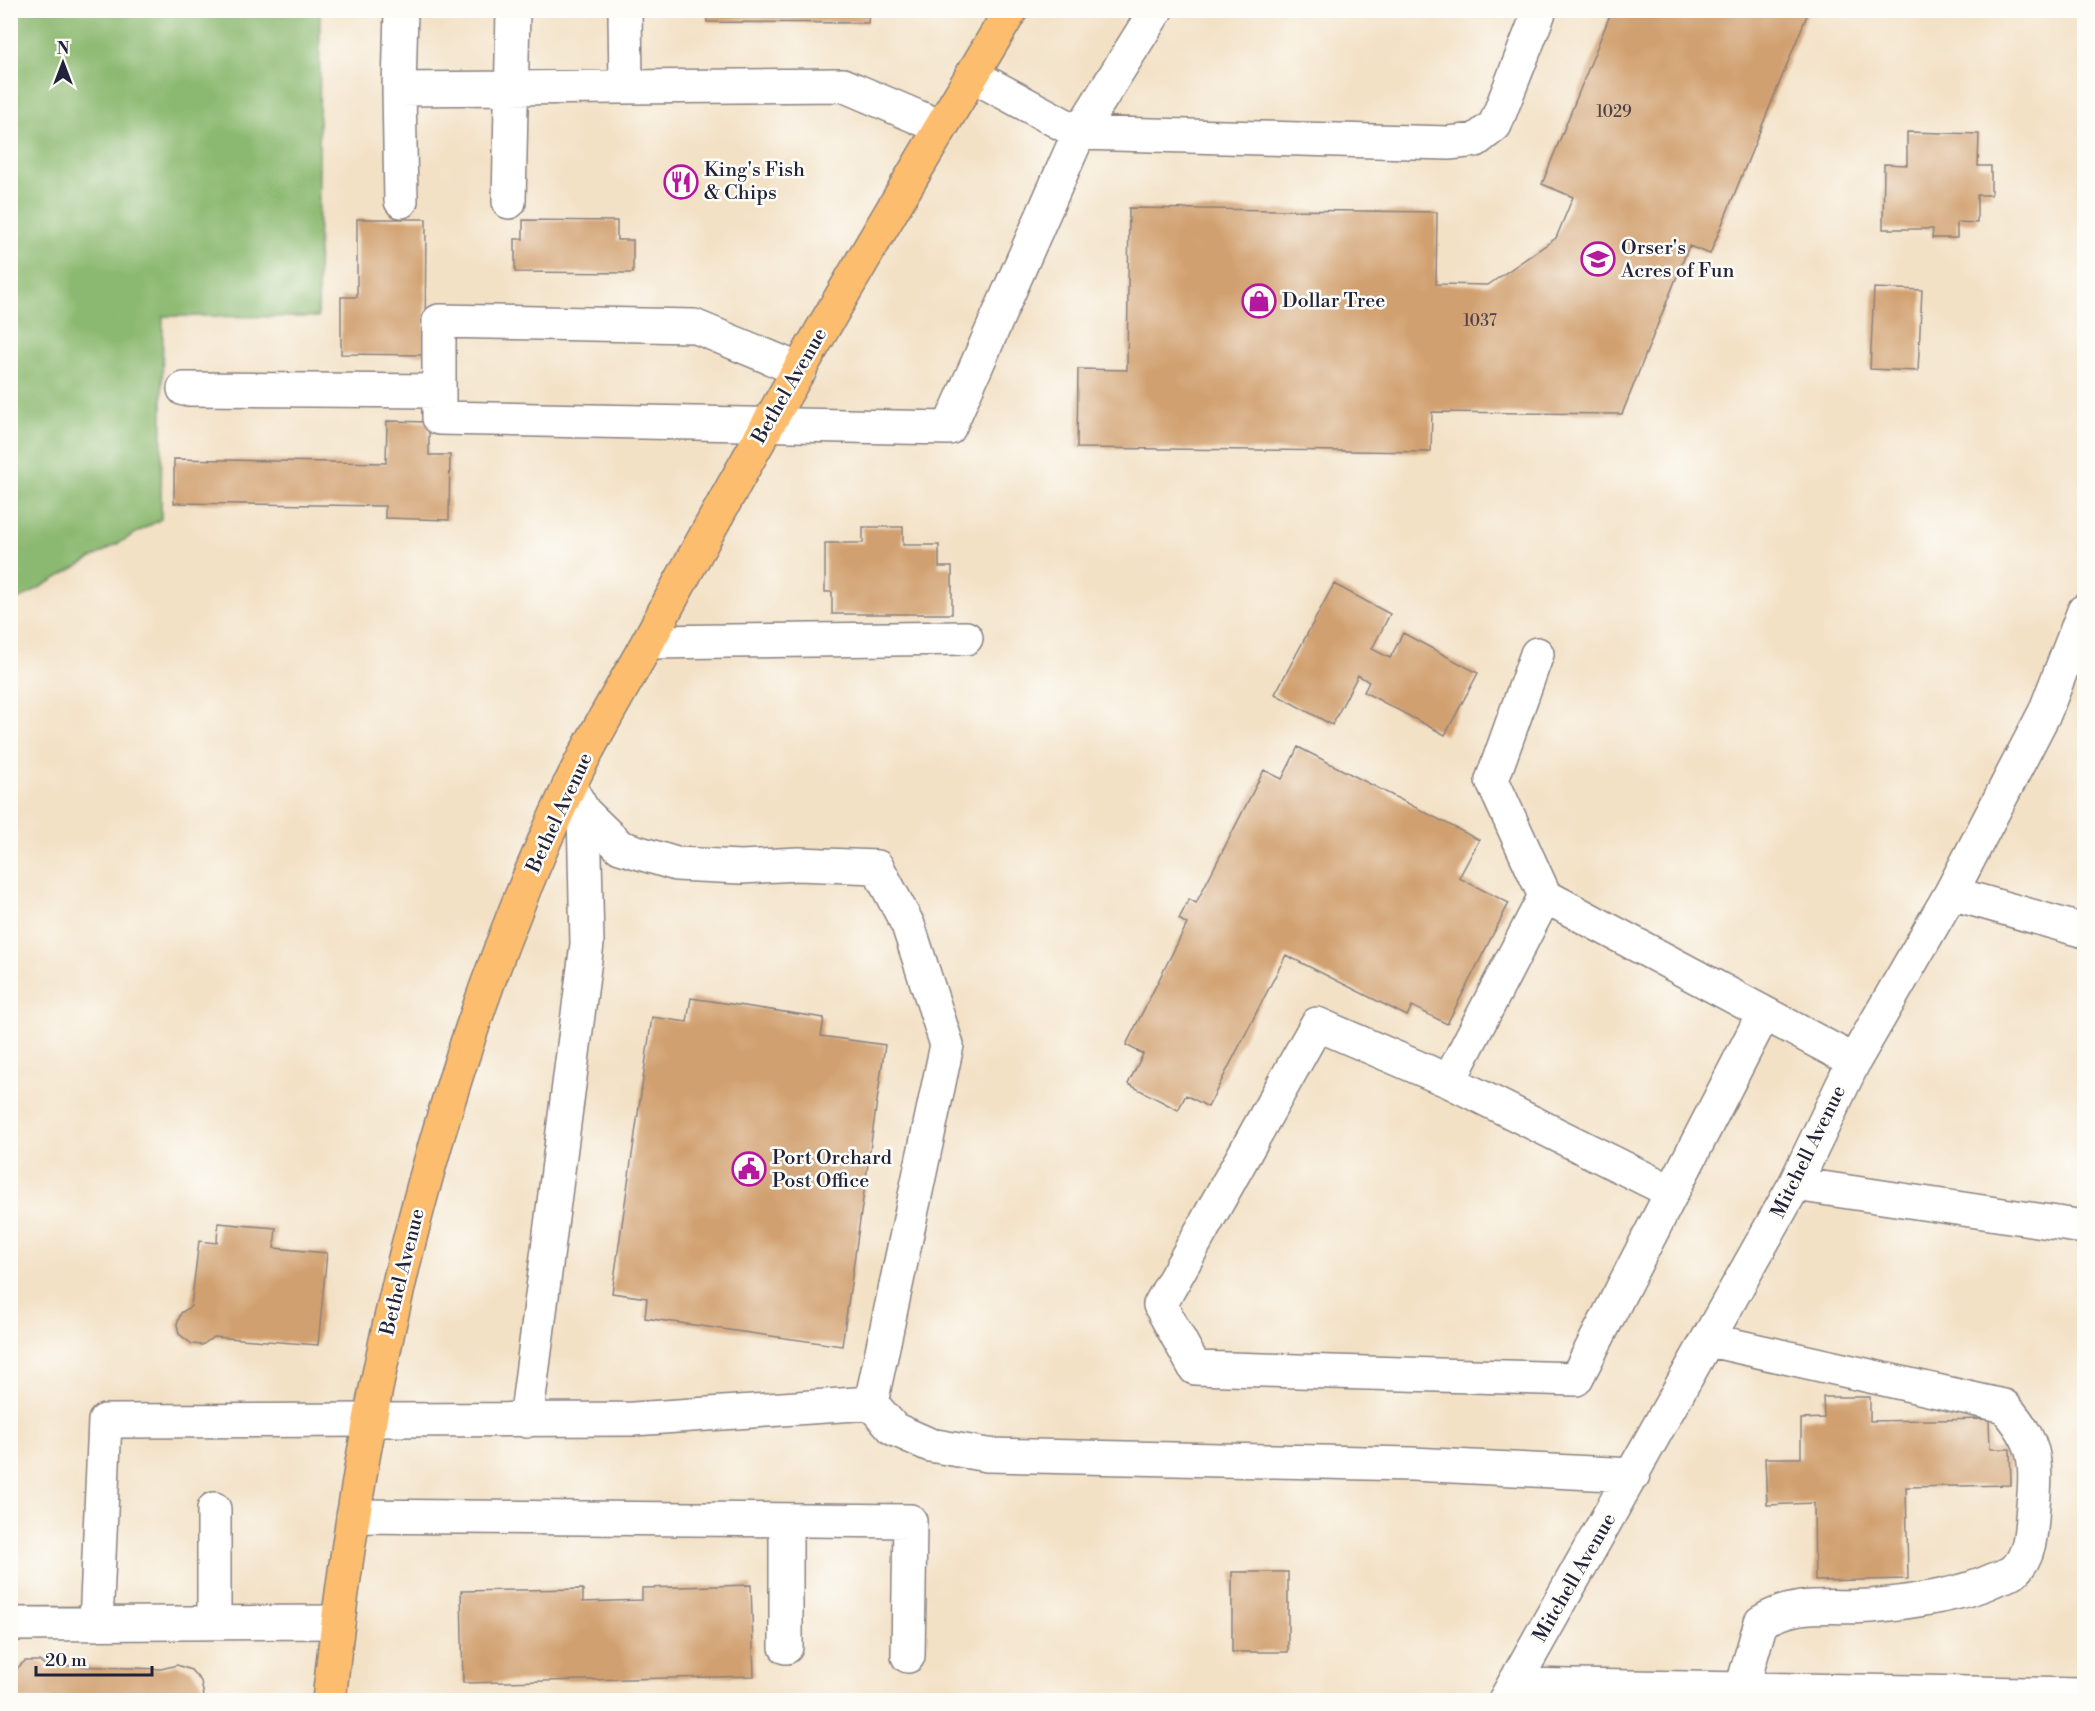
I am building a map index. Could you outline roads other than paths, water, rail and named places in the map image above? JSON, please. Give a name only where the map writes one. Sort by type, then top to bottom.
[{"type":"main road","name":"Bethel Avenue","points":[[329,1701],[353,1516],[369,1419],[401,1272],[449,1101],[499,953],[576,799],[648,642],[769,423],[1011,10]]},
{"type":"street","points":[[401,10],[399,89],[401,201]]},
{"type":"street","points":[[509,202],[513,10]]},
{"type":"street","points":[[625,10],[626,87]]},
{"type":"street","points":[[800,370],[694,326],[439,321],[439,418],[949,428],[1079,133],[1156,10]]},
{"type":"street","points":[[972,75],[1079,133],[1449,143],[1476,140],[1495,124],[1540,10]]},
{"type":"street","points":[[399,89],[843,85],[941,127]]},
{"type":"street","points":[[184,389],[439,391]]},
{"type":"street","name":"Mitchell Avenue","points":[[1510,1693],[1795,1184],[1854,1061],[1951,893],[2045,712],[2085,611]]},
{"type":"street","points":[[648,642],[966,638]]},
{"type":"street","points":[[1537,654],[1492,780],[1545,896],[1854,1061]]},
{"type":"street","points":[[576,799],[620,847],[676,864],[741,867],[798,864],[877,867],[908,925],[947,1045],[871,1403]]},
{"type":"street","points":[[526,1420],[587,944],[576,799]]},
{"type":"street","points":[[1951,893],[2085,931]]},
{"type":"street","points":[[1449,1081],[1545,896]]},
{"type":"street","points":[[1672,1192],[1449,1081],[1317,1024],[1160,1305],[1195,1368],[1576,1379],[1764,1013]]},
{"type":"street","points":[[1795,1184],[2085,1227]]},
{"type":"street","points":[[1709,1340],[2004,1406],[2024,1428],[2035,1454],[2036,1486],[2029,1547],[2015,1570],[1975,1589],[1872,1606],[1800,1607],[1778,1611],[1761,1622],[1742,1688]]},
{"type":"street","points":[[96,1624],[105,1421],[633,1419],[871,1403]]},
{"type":"street","points":[[871,1403],[894,1429],[930,1445],[987,1455],[1412,1464],[1634,1475]]},
{"type":"street","points":[[214,1509],[214,1623]]},
{"type":"street","points":[[353,1516],[910,1521],[908,1656]]},
{"type":"street","points":[[786,1520],[786,1647]]},
{"type":"street","points":[[10,1624],[338,1622]]},
{"type":"street","points":[[1510,1693],[1742,1688],[2065,1696]]},
{"type":"place","name":"King's Fish & Chips","points":[[681,182]]},
{"type":"place","name":"Orser's Acres of Fun","points":[[1598,259]]},
{"type":"place","name":"Dollar Tree","points":[[1259,301]]},
{"type":"place","name":"Port Orchard Post Office","points":[[749,1169]]}]
